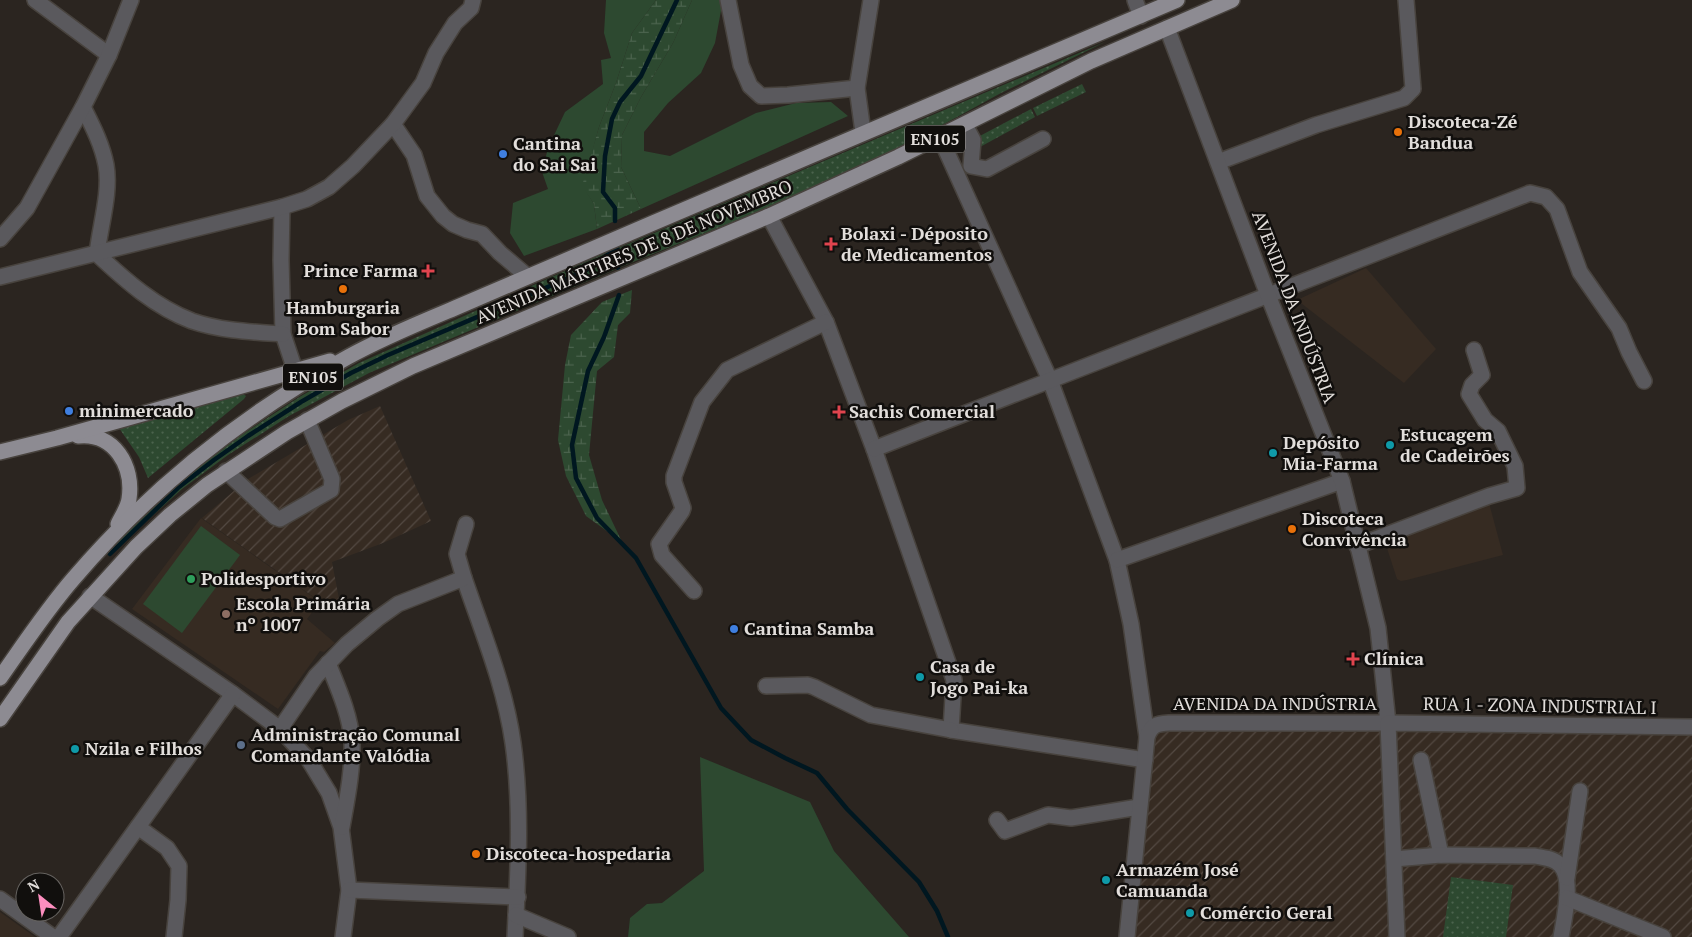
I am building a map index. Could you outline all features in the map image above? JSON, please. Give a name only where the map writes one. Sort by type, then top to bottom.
[{"type":"main road","name":"AVENIDA MÁRTIRES DE 8 DE NOVEMBRO","points":[[0,678],[72,579],[115,532],[168,482],[224,435],[285,393],[350,355],[599,245],[1177,0]]},
{"type":"main road","name":"AVENIDA MÁRTIRES DE 8 DE NOVEMBRO","points":[[90,596],[136,547],[188,499],[226,471],[307,420],[414,366],[769,216],[940,137],[1048,81],[1232,0]]},
{"type":"main road","points":[[0,452],[350,355]]},
{"type":"main road","points":[[56,438],[83,436],[99,438],[118,450],[127,471],[130,489],[129,500],[115,532]]},
{"type":"main road","name":"EN105","points":[[0,719],[68,622],[90,596]]},
{"type":"street","points":[[35,0],[109,55]]},
{"type":"street","points":[[0,239],[27,208],[83,107],[109,55],[131,0]]},
{"type":"street","points":[[0,277],[282,207],[307,199],[329,187],[353,166],[393,124],[423,83],[436,53],[454,23],[471,8],[473,0]]},
{"type":"street","points":[[728,0],[741,65],[750,86],[761,96],[857,88]]},
{"type":"street","points":[[863,132],[857,88],[872,0]]},
{"type":"street","points":[[1135,0],[1141,16]]},
{"type":"street","points":[[1218,162],[1316,125],[1404,98],[1413,89],[1406,0]]},
{"type":"street","name":"AVENIDA DA INDÚSTRIA","points":[[1147,737],[1150,729],[1158,724],[1170,723],[1388,722],[1378,628],[1342,481],[1268,295],[1168,28]]},
{"type":"street","points":[[83,107],[98,139],[106,164],[107,185],[97,254]]},
{"type":"street","points":[[393,124],[414,154],[427,196],[443,216],[453,224],[482,234],[500,253],[527,276]]},
{"type":"street","points":[[965,124],[973,140],[971,166]]},
{"type":"street","points":[[940,137],[1050,380],[1117,560],[1131,624],[1147,737],[1127,937]]},
{"type":"street","points":[[956,174],[971,166],[987,169],[1043,139]]},
{"type":"street","points":[[874,448],[1530,193],[1546,196],[1557,209],[1580,272],[1619,328],[1628,352],[1644,381]]},
{"type":"street","points":[[282,207],[281,260],[284,334],[295,370]]},
{"type":"street","points":[[769,216],[826,322],[874,448],[954,680],[951,730]]},
{"type":"street","points":[[97,254],[144,295],[159,305],[192,321],[231,330],[284,334]]},
{"type":"street","points":[[694,591],[662,555],[659,544],[683,508],[674,482],[674,476],[702,402],[727,370],[826,322]]},
{"type":"street","points":[[1357,546],[1489,496],[1517,488],[1514,466],[1498,431],[1485,420],[1469,394],[1472,386],[1482,374],[1474,350]]},
{"type":"street","points":[[226,471],[275,518],[280,519],[331,490],[332,479],[307,420]]},
{"type":"street","points":[[1117,560],[1342,481]]},
{"type":"street","points":[[466,524],[456,554],[501,689],[513,742],[519,812],[518,897],[515,937]]},
{"type":"street","points":[[280,729],[316,676],[377,618],[398,604],[464,578]]},
{"type":"street","points":[[90,596],[234,694],[280,729],[310,760],[329,793],[342,827],[349,890],[343,937]]},
{"type":"street","points":[[328,663],[343,700],[352,741],[350,782],[342,827]]},
{"type":"street","points":[[766,686],[808,685],[871,715],[951,730],[1145,760]]},
{"type":"street","points":[[59,937],[234,694]]},
{"type":"street","points":[[1388,722],[1397,937]]},
{"type":"street","name":"RUA 1 - ZONA INDUSTRIAL I","points":[[1388,722],[1692,726]]},
{"type":"street","points":[[1421,760],[1441,855]]},
{"type":"street","points":[[1561,937],[1580,791]]},
{"type":"street","points":[[997,820],[1004,831],[1048,815],[1071,818],[1139,807]]},
{"type":"street","points":[[138,827],[167,848],[179,866],[174,937]]},
{"type":"street","points":[[1394,859],[1441,855],[1535,856],[1550,859],[1561,865],[1567,880]]},
{"type":"street","points":[[349,890],[518,897]]},
{"type":"street","points":[[1566,898],[1663,937]]},
{"type":"street","points":[[0,899],[53,937]]},
{"type":"street","points":[[516,914],[568,937]]},
{"type":"shaded area","points":[[1366,268],[1436,349],[1404,383],[1297,300]]},
{"type":"shaded area","points":[[380,406],[431,521],[383,543],[332,562],[339,599],[325,605],[202,518],[248,479],[348,420]]},
{"type":"shaded area","points":[[1489,503],[1503,555],[1407,580],[1401,581],[1397,579],[1385,542]]},
{"type":"shaded area","name":"Escola Primária nº 1007","points":[[201,518],[320,602],[307,619],[335,643],[324,652],[320,651],[278,709],[132,609]]},
{"type":"shaded area","points":[[1692,727],[1692,937],[1127,937],[1150,729]]},
{"type":"shaded area","points":[[0,912],[35,937],[0,937]]},
{"type":"green space","points":[[606,0],[656,0],[632,33],[599,127],[583,186],[594,204],[597,229],[524,256],[510,233],[513,203],[548,189],[542,172],[548,148],[565,112],[603,84],[601,60],[611,58],[604,33]]},
{"type":"green space","points":[[656,0],[692,0],[673,43],[641,97],[622,135],[621,167],[641,209],[597,229],[594,204],[582,186],[599,127],[632,33]]},
{"type":"green space","points":[[692,0],[723,0],[715,43],[701,73],[668,103],[644,132],[644,151],[670,156],[756,113],[796,103],[831,102],[848,116],[641,209],[621,167],[622,135],[641,97],[673,43]]},
{"type":"green space","points":[[1105,42],[1001,93],[880,159],[792,198],[633,262],[633,242]]},
{"type":"green space","points":[[1082,84],[1086,92],[1037,116],[1033,108]]},
{"type":"green space","points":[[1031,109],[1035,117],[980,147],[976,138]]},
{"type":"green space","points":[[633,242],[633,262],[602,275],[601,255]]},
{"type":"green space","points":[[601,255],[602,275],[369,373],[289,416],[228,455],[182,489],[110,554],[119,541],[198,468],[240,436],[301,396],[359,363]]},
{"type":"green space","points":[[632,290],[630,313],[618,325],[614,357],[597,371],[589,455],[602,500],[622,542],[586,516],[566,476],[558,440],[565,365],[571,335],[602,302]]},
{"type":"green space","points":[[243,394],[246,396],[244,399],[148,478],[139,457],[119,428]]},
{"type":"green space","name":"Polidesportivo","points":[[201,526],[240,555],[182,633],[143,604]]},
{"type":"green space","points":[[700,757],[810,802],[834,851],[909,937],[628,937],[630,918],[647,904],[662,903],[704,871]]},
{"type":"green space","points":[[1451,877],[1513,885],[1506,937],[1443,937]]},
{"type":"waterway","points":[[615,221],[615,208],[603,192],[605,156],[612,119],[620,102],[641,76],[677,0]]},
{"type":"waterway","points":[[617,248],[618,268]]},
{"type":"waterway","points":[[110,554],[179,487],[248,436],[301,402],[351,373],[388,355],[585,271],[617,248]]},
{"type":"waterway","points":[[619,295],[604,337],[588,371],[572,445],[576,478],[597,518],[636,558],[721,708],[751,740],[817,773],[847,809],[919,882],[937,911],[948,937]]},
{"type":"place","name":"Discoteca-Zé Bandua","points":[[1398,132]]},
{"type":"place","name":"Cantina do Sai Sai","points":[[503,154]]},
{"type":"place","name":"Bolaxi - Déposito de Medicamentos","points":[[831,244]]},
{"type":"place","name":"Prince Farma","points":[[428,271]]},
{"type":"place","name":"Hamburgaria Bom Sabor","points":[[343,289]]},
{"type":"place","name":"minimercado","points":[[69,411]]},
{"type":"place","name":"Sachis Comercial","points":[[839,412]]},
{"type":"place","name":"Estucagem de Cadeirões","points":[[1390,445]]},
{"type":"place","name":"Depósito Mia-Farma","points":[[1273,453]]},
{"type":"place","name":"Discoteca Convivência","points":[[1292,529]]},
{"type":"place","name":"Polidesportivo","points":[[191,579]]},
{"type":"place","name":"Escola Primária nº 1007","points":[[226,614]]},
{"type":"place","name":"Cantina Samba","points":[[734,629]]},
{"type":"place","name":"Clínica","points":[[1353,659]]},
{"type":"place","name":"Casa de Jogo Pai-ka","points":[[920,677]]},
{"type":"place","name":"Administração Comunal Comandante Valódia","points":[[241,745]]},
{"type":"place","name":"Nzila e Filhos","points":[[75,749]]},
{"type":"place","name":"Discoteca-hospedaria","points":[[476,854]]},
{"type":"place","name":"Armazém José Camuanda","points":[[1106,880]]},
{"type":"place","name":"Comércio Geral","points":[[1190,913]]}]
